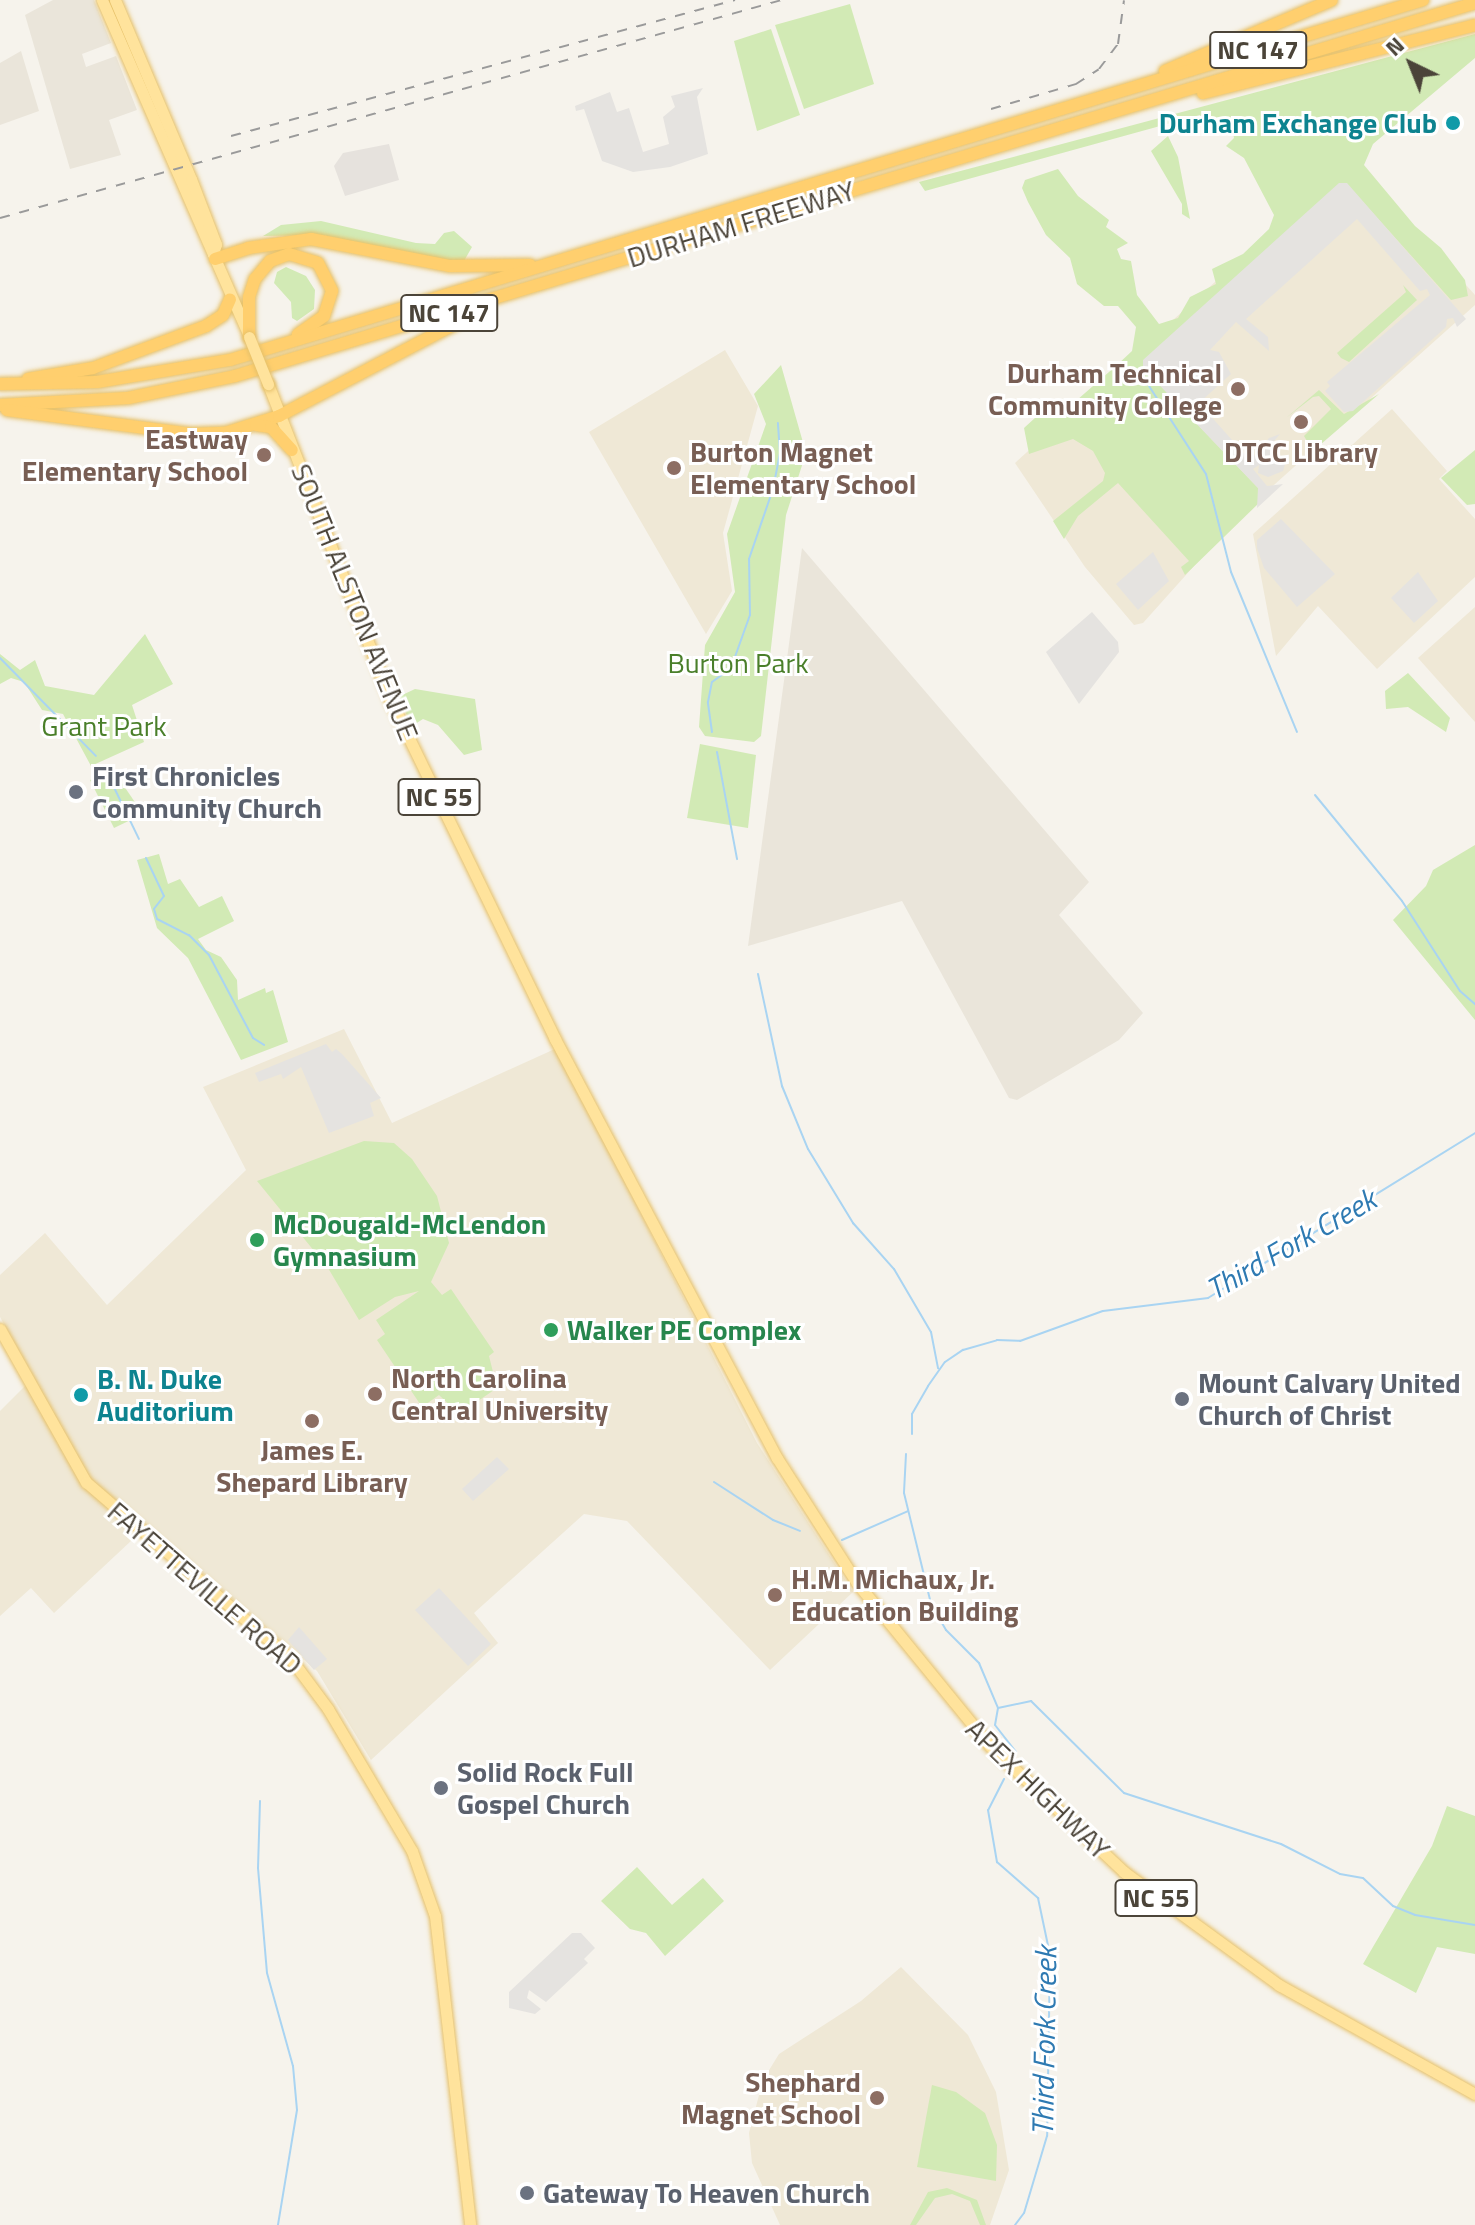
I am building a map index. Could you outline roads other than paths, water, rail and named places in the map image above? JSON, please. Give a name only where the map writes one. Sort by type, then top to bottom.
[{"type":"highway","points":[[1092,100],[1252,38],[1332,0]]},
{"type":"highway","name":"DURHAM FREEWAY","points":[[0,382],[143,377],[272,348],[1423,0]]},
{"type":"highway","name":"DURHAM FREEWAY","points":[[0,407],[96,401],[204,384],[1475,3]]},
{"type":"highway","points":[[1080,122],[1475,25]]},
{"type":"highway","points":[[214,256],[311,239],[450,266],[549,263]]},
{"type":"highway","points":[[249,337],[250,293],[265,265],[289,254],[313,259],[330,282],[328,309],[311,328],[272,348]]},
{"type":"highway","points":[[0,407],[201,435],[253,425],[279,416],[434,332],[527,289]]},
{"type":"highway","points":[[0,382],[55,376],[110,363],[206,326],[223,315],[230,299]]},
{"type":"highway","points":[[253,425],[271,427],[292,450]]},
{"type":"main road","name":"NC 55","points":[[102,0],[214,256]]},
{"type":"main road","name":"SOUTH ALSTON AVENUE","points":[[115,0],[191,179],[216,244],[214,256],[230,299],[268,384],[390,699],[555,1039],[723,1359]]},
{"type":"main road","name":"FAYETTEVILLE ROAD","points":[[0,1329],[86,1482],[291,1659],[328,1709],[412,1851],[435,1916],[470,2225]]},
{"type":"main road","name":"APEX HIGHWAY","points":[[723,1359],[780,1463],[861,1589],[930,1678],[1014,1771],[1124,1872],[1248,1965],[1475,2094]]},
{"type":"waterway","points":[[1149,386],[1206,474],[1231,572],[1297,732]]},
{"type":"waterway","points":[[712,732],[708,702],[712,682],[731,668],[750,615],[749,559],[773,489],[780,453],[778,423]]},
{"type":"waterway","points":[[0,658],[96,756]]},
{"type":"waterway","points":[[717,752],[737,859]]},
{"type":"waterway","points":[[108,775],[139,839]]},
{"type":"waterway","points":[[1315,795],[1402,901],[1460,991],[1475,1004]]},
{"type":"waterway","points":[[146,858],[164,896],[154,909],[157,919],[189,935],[209,955],[253,1038],[264,1045]]},
{"type":"waterway","points":[[758,974],[782,1086],[808,1149],[853,1223],[894,1269],[931,1332],[938,1368]]},
{"type":"waterway","name":"Third Fork Creek","points":[[912,1434],[912,1414],[928,1386],[945,1362],[963,1350],[997,1340],[1020,1341],[1103,1311],[1208,1298],[1475,1133]]},
{"type":"waterway","name":"Third Fork Creek","points":[[906,1454],[904,1493],[931,1604],[946,1630],[979,1663],[998,1708],[995,1725],[1016,1752]]},
{"type":"waterway","points":[[714,1482],[773,1520],[800,1531]]},
{"type":"waterway","points":[[842,1540],[908,1511]]},
{"type":"waterway","points":[[998,1708],[1031,1701],[1124,1793],[1281,1844],[1340,1874],[1363,1878],[1393,1906],[1415,1915],[1475,1925]]},
{"type":"waterway","name":"Third Fork Creek","points":[[1004,1779],[988,1810],[997,1862],[1038,1898],[1050,1955],[1047,2136],[1024,2213],[1015,2225]]},
{"type":"waterway","points":[[260,1801],[258,1868],[267,1973],[293,2066],[297,2110],[278,2225]]},
{"type":"railway","points":[[231,136],[735,0]]},
{"type":"railway","points":[[0,218],[782,0]]},
{"type":"railway","points":[[991,109],[1076,84],[1099,69],[1118,44],[1124,0]]},
{"type":"place","name":"Durham Exchange Club","points":[[1453,123]]},
{"type":"place","name":"Durham Technical Community College","points":[[1238,389]]},
{"type":"place","name":"DTCC Library","points":[[1301,422]]},
{"type":"place","name":"Eastway Elementary School","points":[[264,455]]},
{"type":"place","name":"Burton Magnet Elementary School","points":[[674,468]]},
{"type":"place","name":"First Chronicles Community Church","points":[[76,792]]},
{"type":"place","name":"McDougald-McLendon Gymnasium","points":[[257,1240]]},
{"type":"place","name":"Walker PE Complex","points":[[551,1330]]},
{"type":"place","name":"North Carolina Central University","points":[[375,1394]]},
{"type":"place","name":"B. N. Duke Auditorium","points":[[81,1395]]},
{"type":"place","name":"Mount Calvary United Church of Christ","points":[[1182,1399]]},
{"type":"place","name":"James E. Shepard Library","points":[[312,1421]]},
{"type":"place","name":"H.M. Michaux, Jr. Education Building","points":[[775,1595]]},
{"type":"place","name":"Solid Rock Full Gospel Church","points":[[441,1788]]},
{"type":"place","name":"Shephard Magnet School","points":[[877,2098]]},
{"type":"place","name":"Gateway To Heaven Church","points":[[527,2193]]},
{"type":"park label","name":"Burton Park","points":[[738,663]]},
{"type":"park label","name":"Grant Park","points":[[104,726]]}]
